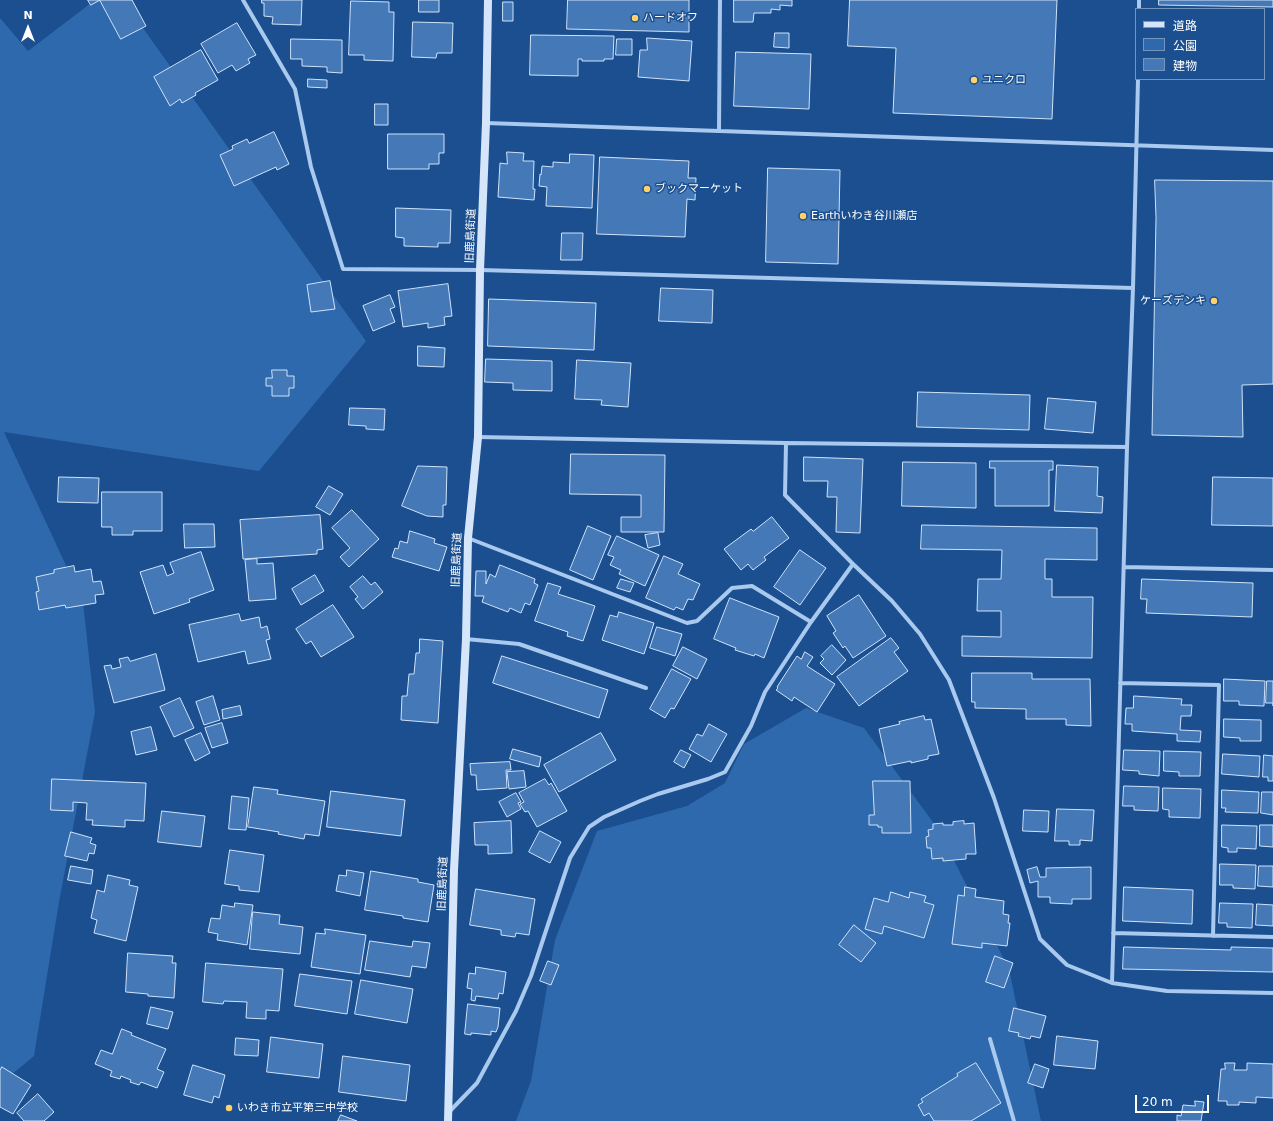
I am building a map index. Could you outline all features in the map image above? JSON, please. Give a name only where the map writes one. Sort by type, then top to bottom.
[{"type":"street","points":[[243,0],[295,89],[311,167],[342,269],[480,270],[1133,288]]},
{"type":"street","name":"旧鹿島街道","points":[[448,1121],[454,870],[466,638],[468,538],[478,437],[480,270],[486,123],[488,0]]},
{"type":"street","points":[[719,130],[720,0]]},
{"type":"street","points":[[1112,983],[1138,80]]},
{"type":"street","points":[[486,123],[1273,150]]},
{"type":"street","points":[[478,437],[786,443],[1127,447]]},
{"type":"street","points":[[786,443],[785,495],[892,601],[916,628],[949,680],[994,798],[1040,939],[1067,965],[1112,983],[1167,991],[1273,993]]},
{"type":"street","points":[[468,538],[687,623],[697,621],[732,588],[752,586],[811,622]]},
{"type":"street","points":[[448,1112],[477,1083],[516,1011],[531,976],[570,858],[589,828],[604,817],[658,794],[708,779],[725,772],[751,726],[765,692],[811,622],[854,564]]},
{"type":"street","points":[[1124,567],[1273,570]]},
{"type":"street","points":[[466,638],[520,644],[646,688]]},
{"type":"street","points":[[1120,683],[1219,686],[1213,936]]},
{"type":"street","points":[[1113,933],[1273,937]]},
{"type":"street","points":[[990,1039],[1014,1121]]},
{"type":"green space","points":[[95,0],[123,0],[366,341],[259,471],[4,432],[83,602],[95,712],[59,902],[34,1056],[0,1084],[0,18],[28,51]]},
{"type":"green space","points":[[806,708],[864,728],[938,829],[1009,969],[1041,1121],[516,1121],[531,1081],[555,940],[597,831],[687,806],[725,783],[744,744]]},
{"type":"building","points":[[88,0],[100,0],[91,5]]},
{"type":"building","points":[[100,0],[132,0],[146,26],[121,39]]},
{"type":"building","points":[[262,0],[302,0],[301,25],[272,24],[273,17],[264,16],[264,3],[262,3]]},
{"type":"building","points":[[419,0],[439,0],[439,12],[419,12]]},
{"type":"building","points":[[568,0],[689,0],[689,32],[567,29]]},
{"type":"building","points":[[734,0],[792,0],[792,6],[780,5],[780,10],[771,9],[771,13],[754,13],[753,22],[734,22]]},
{"type":"building","name":"ユニクロ","points":[[850,0],[1057,0],[1052,119],[893,113],[896,48],[848,46]]},
{"type":"building","points":[[1159,0],[1273,0],[1273,7],[1159,5]]},
{"type":"building","points":[[351,1],[389,2],[389,12],[394,12],[393,61],[364,60],[364,55],[349,55]]},
{"type":"building","points":[[503,2],[513,2],[513,21],[503,21]]},
{"type":"building","points":[[413,22],[453,23],[452,53],[437,53],[436,58],[412,57]]},
{"type":"building","points":[[237,23],[256,55],[248,59],[250,63],[236,71],[232,65],[218,73],[201,44]]},
{"type":"building","points":[[775,33],[789,33],[789,48],[774,47]]},
{"type":"building","points":[[531,35],[614,36],[613,59],[604,59],[604,61],[582,61],[582,59],[578,59],[578,76],[530,75]]},
{"type":"building","points":[[647,38],[692,41],[689,81],[638,77],[640,50],[647,50]]},
{"type":"building","points":[[291,39],[342,40],[342,73],[327,72],[327,67],[302,66],[302,59],[291,59]]},
{"type":"building","points":[[617,39],[632,39],[632,55],[616,55]]},
{"type":"building","points":[[201,50],[218,80],[195,93],[196,95],[182,103],[180,99],[170,106],[154,77]]},
{"type":"building","points":[[736,52],[811,54],[809,109],[734,106]]},
{"type":"building","points":[[308,79],[327,80],[327,88],[308,87]]},
{"type":"building","points":[[375,104],[388,104],[388,125],[375,125]]},
{"type":"building","points":[[274,132],[289,164],[277,170],[276,167],[234,186],[220,155],[233,149],[232,146],[247,139],[249,143]]},
{"type":"building","points":[[388,134],[444,134],[444,153],[439,153],[439,164],[429,164],[429,169],[388,169]]},
{"type":"building","points":[[507,152],[524,153],[523,161],[534,161],[534,200],[498,197],[500,163],[507,164]]},
{"type":"building","points":[[570,154],[594,155],[592,208],[546,206],[547,187],[539,186],[542,166],[553,167],[553,162],[569,163]]},
{"type":"building","name":"ブックマーケット","points":[[600,157],[689,161],[688,178],[696,178],[695,200],[687,199],[685,237],[597,234]]},
{"type":"building","name":"Earthいわき谷川瀬店","points":[[768,168],[840,170],[838,264],[766,262]]},
{"type":"building","name":"ケーズデンキ","points":[[1155,180],[1273,181],[1273,384],[1242,385],[1243,437],[1152,435],[1156,218]]},
{"type":"building","points":[[396,208],[451,210],[450,243],[438,243],[438,247],[404,246],[404,238],[396,237]]},
{"type":"building","points":[[562,233],[583,233],[582,260],[561,260]]},
{"type":"building","points":[[330,281],[335,309],[311,312],[307,285]]},
{"type":"building","points":[[448,284],[452,316],[444,317],[445,325],[428,328],[428,323],[403,327],[398,291]]},
{"type":"building","points":[[661,288],[713,290],[712,323],[659,321]]},
{"type":"building","points":[[390,295],[395,307],[390,309],[395,322],[373,331],[363,306]]},
{"type":"building","points":[[489,299],[596,303],[594,350],[488,346]]},
{"type":"building","points":[[418,346],[445,348],[444,367],[418,366]]},
{"type":"building","points":[[486,359],[552,361],[552,391],[513,390],[513,383],[485,382]]},
{"type":"building","points":[[577,360],[631,363],[628,407],[601,405],[602,400],[575,399]]},
{"type":"building","points":[[272,370],[287,370],[287,376],[294,376],[294,388],[289,388],[289,396],[272,396],[272,386],[266,386],[266,378],[272,378]]},
{"type":"building","points":[[918,392],[1030,395],[1029,430],[917,427]]},
{"type":"building","points":[[1048,398],[1096,402],[1093,433],[1045,429]]},
{"type":"building","points":[[350,408],[385,409],[384,430],[366,429],[366,426],[349,425]]},
{"type":"building","points":[[571,454],[665,455],[664,532],[621,532],[621,517],[641,517],[641,495],[570,494]]},
{"type":"building","points":[[804,457],[863,459],[860,533],[836,532],[837,497],[827,497],[828,481],[804,481]]},
{"type":"building","points":[[990,461],[1053,461],[1053,470],[1049,470],[1049,506],[995,506],[995,468],[990,468]]},
{"type":"building","points":[[903,462],[976,463],[976,508],[902,506]]},
{"type":"building","points":[[1057,465],[1098,467],[1097,496],[1103,497],[1102,513],[1055,511]]},
{"type":"building","points":[[418,466],[447,467],[446,505],[443,505],[443,517],[427,516],[402,506]]},
{"type":"building","points":[[59,477],[99,478],[98,503],[58,502]]},
{"type":"building","points":[[1213,477],[1273,478],[1273,526],[1212,525]]},
{"type":"building","points":[[329,486],[343,494],[330,515],[316,507]]},
{"type":"building","points":[[102,492],[162,492],[162,531],[133,531],[133,535],[112,535],[112,527],[102,527]]},
{"type":"building","points":[[352,510],[379,539],[349,567],[340,557],[350,548],[332,528]]},
{"type":"building","points":[[320,515],[323,549],[317,550],[317,554],[243,559],[240,520]]},
{"type":"building","points":[[772,517],[789,538],[764,557],[766,560],[753,570],[748,564],[741,570],[724,549],[751,529],[753,531]]},
{"type":"building","points":[[184,524],[214,524],[215,547],[185,548]]},
{"type":"building","points":[[922,525],[1097,528],[1097,560],[1045,559],[1045,579],[1052,579],[1052,597],[1093,597],[1092,658],[962,656],[962,636],[1001,637],[1001,611],[977,611],[978,579],[1001,579],[1002,550],[921,549]]},
{"type":"building","points":[[588,526],[611,536],[593,580],[570,570]]},
{"type":"building","points":[[410,531],[435,539],[434,543],[447,547],[439,571],[392,557],[395,548],[398,549],[400,541],[407,543]]},
{"type":"building","points":[[658,533],[660,545],[648,548],[645,535]]},
{"type":"building","points":[[617,536],[659,555],[645,586],[619,574],[621,570],[610,565],[614,557],[608,555]]},
{"type":"building","points":[[800,550],[826,568],[800,605],[774,587]]},
{"type":"building","points":[[201,552],[214,590],[189,599],[190,602],[154,614],[140,572],[163,565],[167,576],[174,573],[170,563]]},
{"type":"building","points":[[664,556],[683,564],[678,574],[700,584],[693,600],[688,599],[683,610],[676,607],[674,610],[646,598]]},
{"type":"building","points":[[257,559],[257,564],[273,563],[276,599],[249,601],[245,560]]},
{"type":"building","points":[[500,565],[535,579],[534,583],[538,585],[530,605],[525,603],[521,613],[510,608],[508,612],[482,602],[484,596],[475,596],[476,571],[486,571],[486,584],[490,574],[495,577]]},
{"type":"building","points":[[74,566],[75,572],[91,569],[93,582],[101,581],[104,594],[95,595],[96,603],[66,608],[65,605],[39,610],[36,592],[39,591],[36,577],[54,573],[54,570]]},
{"type":"building","points":[[315,575],[324,591],[301,605],[292,589]]},
{"type":"building","points":[[363,576],[371,585],[375,582],[383,592],[363,609],[355,599],[358,597],[350,587]]},
{"type":"building","points":[[621,579],[634,583],[630,592],[617,588]]},
{"type":"building","points":[[1142,579],[1253,583],[1252,617],[1146,613],[1147,599],[1141,599]]},
{"type":"building","points":[[548,583],[561,587],[558,594],[595,606],[583,641],[567,636],[568,632],[535,621]]},
{"type":"building","points":[[859,595],[886,636],[853,658],[845,646],[843,648],[833,633],[836,631],[827,616]]},
{"type":"building","points":[[730,598],[779,617],[764,658],[755,654],[754,656],[735,650],[736,648],[714,639]]},
{"type":"building","points":[[333,605],[354,637],[321,657],[311,641],[306,644],[296,629]]},
{"type":"building","points":[[619,612],[654,623],[644,654],[602,640],[610,615],[617,617]]},
{"type":"building","points":[[239,614],[241,621],[259,617],[261,628],[267,626],[270,639],[266,640],[271,659],[248,664],[245,651],[198,662],[189,625]]},
{"type":"building","points":[[657,627],[682,634],[675,656],[650,648]]},
{"type":"building","points":[[891,638],[899,648],[894,652],[908,671],[859,706],[837,677]]},
{"type":"building","points":[[420,639],[443,641],[438,723],[401,720],[402,696],[407,696],[409,674],[414,674],[416,653],[419,653]]},
{"type":"building","points":[[832,645],[846,660],[832,675],[820,663],[824,659],[821,656]]},
{"type":"building","points":[[683,647],[707,659],[697,679],[673,666]]},
{"type":"building","points":[[805,652],[813,657],[807,666],[835,684],[817,712],[794,697],[792,701],[776,690],[797,656],[801,659]]},
{"type":"building","points":[[156,654],[165,690],[114,703],[104,666],[111,665],[112,669],[121,667],[119,659],[128,657],[130,661]]},
{"type":"building","points":[[502,656],[608,690],[599,718],[493,683]]},
{"type":"building","points":[[672,669],[691,679],[674,709],[671,708],[665,718],[650,709]]},
{"type":"building","points":[[972,673],[1032,673],[1032,679],[1090,679],[1091,726],[1066,725],[1066,719],[1026,719],[1026,709],[975,708],[975,702],[972,702]]},
{"type":"building","points":[[1224,679],[1265,681],[1264,706],[1239,705],[1239,701],[1224,701]]},
{"type":"building","points":[[1267,681],[1273,681],[1273,703],[1266,703]]},
{"type":"building","points":[[213,696],[220,720],[204,725],[196,702]]},
{"type":"building","points":[[1134,696],[1182,699],[1181,705],[1192,705],[1191,716],[1181,716],[1180,730],[1201,731],[1200,742],[1177,741],[1177,734],[1132,731],[1132,724],[1125,724],[1126,708],[1133,708]]},
{"type":"building","points":[[180,698],[194,728],[174,737],[160,707]]},
{"type":"building","points":[[240,706],[242,715],[223,719],[222,710]]},
{"type":"building","points":[[924,716],[925,720],[931,719],[939,754],[928,756],[928,759],[911,763],[911,761],[887,766],[879,729]]},
{"type":"building","points":[[1224,719],[1261,720],[1261,741],[1240,741],[1240,738],[1224,737]]},
{"type":"building","points":[[222,723],[228,743],[212,748],[205,728]]},
{"type":"building","points":[[709,724],[727,734],[711,762],[689,749],[697,734],[702,736]]},
{"type":"building","points":[[151,727],[157,750],[136,755],[131,732]]},
{"type":"building","points":[[201,733],[210,753],[195,761],[185,740]]},
{"type":"building","points":[[601,733],[616,760],[559,792],[544,765]]},
{"type":"building","points":[[513,749],[541,757],[539,767],[510,759]]},
{"type":"building","points":[[681,750],[691,755],[684,768],[674,762]]},
{"type":"building","points":[[1124,750],[1160,751],[1159,776],[1139,774],[1139,771],[1123,770]]},
{"type":"building","points":[[1164,751],[1201,752],[1200,776],[1179,776],[1179,772],[1164,771]]},
{"type":"building","points":[[1223,754],[1260,756],[1259,777],[1222,774]]},
{"type":"building","points":[[1264,755],[1273,756],[1273,781],[1268,781],[1268,777],[1263,777]]},
{"type":"building","points":[[510,762],[511,770],[506,770],[507,788],[477,790],[476,775],[471,775],[470,764]]},
{"type":"building","points":[[524,771],[526,787],[509,789],[507,772]]},
{"type":"building","points":[[52,779],[146,783],[144,821],[125,820],[125,827],[92,825],[93,820],[86,820],[87,803],[73,802],[73,811],[51,810]]},
{"type":"building","points":[[545,779],[549,785],[551,783],[567,811],[537,827],[528,811],[525,812],[520,804],[524,802],[519,793]]},
{"type":"building","points":[[873,781],[910,781],[911,833],[882,833],[882,827],[878,827],[878,825],[869,825],[869,815],[874,815]]},
{"type":"building","points":[[1124,786],[1159,787],[1158,811],[1134,810],[1134,806],[1123,806]]},
{"type":"building","points":[[254,787],[278,790],[277,794],[325,801],[319,836],[305,834],[304,839],[278,834],[279,832],[248,827]]},
{"type":"building","points":[[1163,788],[1201,789],[1200,818],[1169,817],[1169,810],[1163,809]]},
{"type":"building","points":[[1222,790],[1259,792],[1258,813],[1225,812],[1226,808],[1222,808]]},
{"type":"building","points":[[331,791],[405,800],[401,836],[327,827]]},
{"type":"building","points":[[1262,792],[1273,792],[1273,815],[1261,813]]},
{"type":"building","points":[[516,793],[521,802],[518,803],[521,809],[507,817],[499,802]]},
{"type":"building","points":[[232,796],[249,798],[246,830],[229,829]]},
{"type":"building","points":[[1057,809],[1094,810],[1092,841],[1080,840],[1080,845],[1069,845],[1069,841],[1055,841]]},
{"type":"building","points":[[1024,810],[1049,811],[1048,832],[1023,831]]},
{"type":"building","points":[[162,811],[205,816],[201,847],[158,842]]},
{"type":"building","points":[[511,821],[512,853],[488,854],[488,845],[475,845],[474,823]]},
{"type":"building","points":[[964,821],[964,824],[974,823],[976,854],[966,854],[966,859],[943,861],[943,858],[932,859],[931,848],[927,848],[926,837],[929,836],[928,830],[933,829],[933,824],[943,823],[943,825],[953,825],[953,822]]},
{"type":"building","points":[[1222,825],[1257,826],[1256,849],[1237,848],[1237,852],[1228,852],[1228,848],[1222,847]]},
{"type":"building","points":[[1260,825],[1273,825],[1273,847],[1260,846]]},
{"type":"building","points":[[540,831],[561,842],[550,863],[529,852]]},
{"type":"building","points":[[71,832],[92,838],[90,843],[96,845],[94,854],[89,853],[87,861],[65,856]]},
{"type":"building","points":[[230,850],[264,855],[259,892],[239,890],[239,886],[225,884]]},
{"type":"building","points":[[1220,864],[1256,865],[1255,889],[1233,888],[1233,885],[1220,885]]},
{"type":"building","points":[[71,866],[93,870],[91,884],[68,880]]},
{"type":"building","points":[[1259,866],[1273,866],[1273,887],[1258,886]]},
{"type":"building","points":[[1037,867],[1040,877],[1046,877],[1046,868],[1091,867],[1091,899],[1072,899],[1072,904],[1050,903],[1050,897],[1038,897],[1038,881],[1030,883],[1027,870]]},
{"type":"building","points":[[347,870],[364,873],[360,896],[336,891],[339,875],[346,876]]},
{"type":"building","points":[[371,871],[418,879],[418,882],[434,885],[428,922],[403,918],[403,916],[365,910]]},
{"type":"building","points":[[108,875],[130,880],[129,885],[138,887],[126,941],[94,933],[97,920],[91,918],[97,890],[104,892]]},
{"type":"building","points":[[965,887],[976,889],[975,897],[1004,901],[1003,914],[1009,915],[1008,923],[1010,923],[1007,946],[982,943],[982,948],[952,944],[958,895],[964,896]]},
{"type":"building","points":[[1124,887],[1193,890],[1192,924],[1123,921]]},
{"type":"building","points":[[476,889],[535,899],[529,935],[516,933],[515,937],[501,935],[501,930],[470,925]]},
{"type":"building","points":[[891,892],[909,898],[910,892],[926,896],[924,902],[934,905],[924,938],[884,926],[882,934],[865,929],[874,898],[888,902]]},
{"type":"building","points":[[235,903],[253,905],[247,945],[217,940],[218,934],[208,932],[211,918],[220,919],[222,905],[234,907]]},
{"type":"building","points":[[1220,903],[1253,904],[1252,928],[1227,927],[1227,923],[1219,923]]},
{"type":"building","points":[[1257,904],[1273,905],[1273,926],[1256,925]]},
{"type":"building","points":[[253,912],[280,915],[279,924],[303,927],[300,954],[250,949]]},
{"type":"building","points":[[854,925],[876,943],[861,962],[839,945]]},
{"type":"building","points":[[325,929],[366,935],[360,974],[311,967],[316,933],[325,934]]},
{"type":"building","points":[[370,941],[412,947],[413,941],[430,943],[426,968],[412,966],[410,977],[365,970]]},
{"type":"building","points":[[1124,947],[1231,950],[1231,947],[1273,948],[1273,972],[1123,969]]},
{"type":"building","points":[[128,953],[173,956],[172,963],[176,963],[174,998],[148,996],[148,994],[126,992]]},
{"type":"building","points":[[995,956],[1013,963],[1004,988],[986,982]]},
{"type":"building","points":[[548,961],[559,965],[551,985],[540,981]]},
{"type":"building","points":[[206,963],[283,969],[279,1011],[266,1010],[266,1019],[246,1018],[247,1002],[224,1001],[223,1004],[203,1002]]},
{"type":"building","points":[[476,967],[506,972],[503,994],[499,993],[498,999],[476,996],[475,1001],[471,1000],[472,989],[467,988],[469,973],[475,974]]},
{"type":"building","points":[[300,974],[352,981],[347,1014],[295,1006]]},
{"type":"building","points":[[361,980],[413,989],[407,1023],[355,1014]]},
{"type":"building","points":[[468,1004],[500,1008],[496,1032],[491,1031],[491,1035],[471,1033],[471,1035],[465,1034]]},
{"type":"building","points":[[151,1007],[173,1012],[168,1029],[147,1024]]},
{"type":"building","points":[[1014,1008],[1046,1016],[1040,1038],[1031,1036],[1030,1039],[1018,1036],[1019,1033],[1009,1031]]},
{"type":"building","points":[[122,1029],[132,1033],[131,1035],[166,1049],[157,1069],[164,1072],[157,1088],[141,1082],[139,1085],[130,1082],[131,1080],[121,1076],[120,1079],[110,1076],[112,1071],[95,1064],[101,1050],[112,1054]]},
{"type":"building","points":[[1057,1036],[1098,1041],[1095,1069],[1054,1065]]},
{"type":"building","points":[[271,1037],[323,1044],[319,1078],[267,1072]]},
{"type":"building","points":[[236,1038],[259,1040],[258,1056],[235,1055]]},
{"type":"building","points":[[343,1056],[410,1065],[406,1101],[339,1092]]},
{"type":"building","points":[[976,1063],[1001,1103],[971,1121],[934,1121],[929,1113],[924,1116],[918,1105],[923,1102],[921,1099],[958,1076],[957,1074]]},
{"type":"building","points":[[1225,1063],[1235,1063],[1234,1070],[1247,1070],[1247,1063],[1273,1064],[1273,1098],[1256,1097],[1256,1103],[1239,1102],[1239,1105],[1227,1105],[1227,1101],[1218,1101],[1221,1069],[1225,1069]]},
{"type":"building","points":[[1035,1064],[1049,1069],[1043,1088],[1028,1083]]},
{"type":"building","points":[[193,1065],[225,1075],[219,1098],[214,1096],[212,1103],[184,1095]]},
{"type":"building","points":[[2,1067],[31,1085],[13,1114],[0,1107],[0,1071]]},
{"type":"building","points":[[38,1094],[54,1112],[44,1121],[24,1121],[17,1113]]},
{"type":"building","points":[[1195,1101],[1204,1102],[1201,1121],[1177,1121],[1177,1115],[1181,1116],[1183,1105],[1195,1106]]},
{"type":"building","points":[[341,1115],[357,1121],[338,1121]]},
{"type":"place","name":"ハードオフ","points":[[635,18]]},
{"type":"place","name":"ユニクロ","points":[[974,80]]},
{"type":"place","name":"ブックマーケット","points":[[647,189]]},
{"type":"place","name":"Earthいわき谷川瀬店","points":[[803,216]]},
{"type":"place","name":"ケーズデンキ","points":[[1214,301]]},
{"type":"place","name":"いわき市立平第三中学校","points":[[229,1108]]}]
